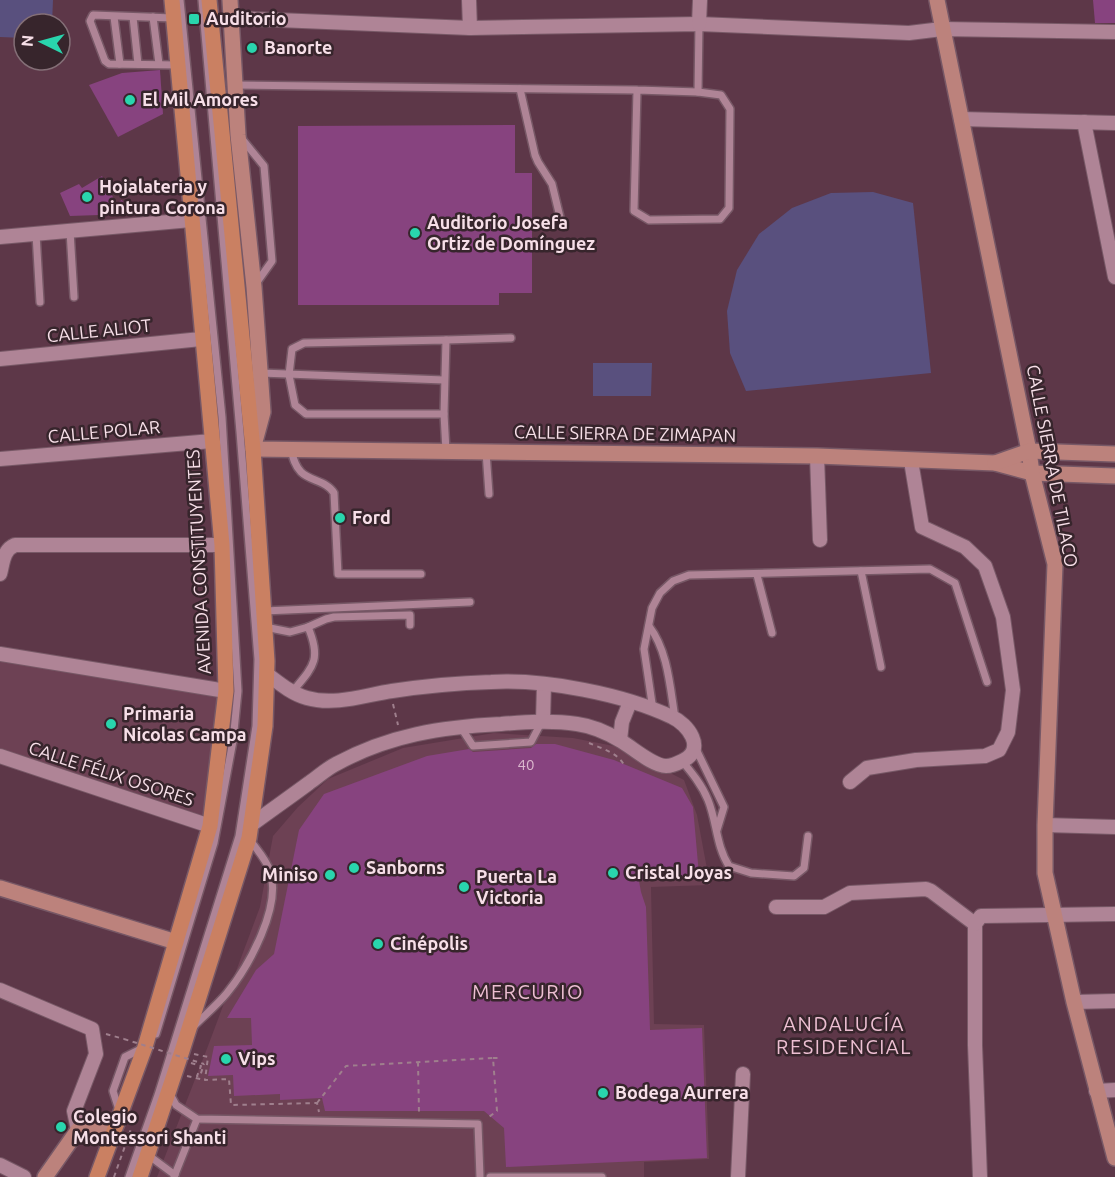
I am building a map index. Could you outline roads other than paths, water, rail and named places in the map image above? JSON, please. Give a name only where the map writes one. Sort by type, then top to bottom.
[{"type":"main road","name":"AVENIDA CONSTITUYENTES","points":[[98,1177],[123,1120],[180,944],[210,826],[226,691],[222,545],[201,339],[172,0]]},
{"type":"main road","points":[[140,1177],[250,832],[265,726],[267,674],[265,627],[253,449],[209,0]]},
{"type":"street","points":[[230,0],[238,135],[254,287],[263,412],[253,449]]},
{"type":"street","points":[[469,0],[470,28]]},
{"type":"street","points":[[699,24],[700,0]]},
{"type":"street","name":"CALLE SIERRA DE TILACO","points":[[937,0],[1032,473],[1055,564],[1045,873],[1074,1002],[1115,1158]]},
{"type":"street","points":[[232,18],[470,28],[699,24],[909,33],[942,29],[1115,32]]},
{"type":"street","points":[[961,119],[1115,123]]},
{"type":"street","points":[[1084,122],[1115,277]]},
{"type":"street","points":[[0,237],[191,220]]},
{"type":"street","name":"CALLE ALIOT","points":[[0,359],[201,339]]},
{"type":"street","name":"CALLE POLAR","points":[[0,459],[212,441]]},
{"type":"street","name":"CALLE SIERRA DE ZIMAPAN","points":[[253,449],[818,456],[995,463],[1032,473],[1115,476]]},
{"type":"street","name":"CALLE SIERRA DE ZIMAPAN","points":[[995,463],[1029,451],[1115,454]]},
{"type":"street","points":[[818,456],[820,540]]},
{"type":"street","points":[[850,782],[867,768],[916,760],[985,756],[999,750],[1008,732],[1013,690],[1003,617],[985,566],[965,547],[922,527],[911,461]]},
{"type":"street","points":[[0,574],[5,553],[10,547],[26,545],[222,545]]},
{"type":"street","points":[[0,654],[226,691]]},
{"type":"street","points":[[250,832],[334,765],[405,735],[460,726],[543,721],[578,724],[620,740],[659,765],[668,766],[692,754],[694,744],[691,732],[685,724],[675,718],[599,693],[544,684],[493,682],[416,688],[339,701],[321,701],[305,698],[292,692],[267,674]]},
{"type":"street","points":[[543,721],[544,684]]},
{"type":"street","points":[[620,740],[622,722],[630,702]]},
{"type":"street","name":"CALLE FÉLIX OSORES","points":[[0,756],[210,826]]},
{"type":"street","points":[[1045,825],[1115,827]]},
{"type":"street","points":[[0,888],[180,944]]},
{"type":"street","points":[[776,907],[824,907],[850,893],[926,889],[932,891],[975,924]]},
{"type":"street","points":[[980,1177],[975,1046],[975,924],[981,916],[1115,914]]},
{"type":"street","points":[[0,990],[92,1029],[96,1054],[74,1111],[78,1130]]},
{"type":"street","points":[[1074,1002],[1115,1001]]},
{"type":"street","points":[[738,1177],[743,1074]]},
{"type":"street","points":[[1096,1091],[1115,1090]]},
{"type":"street","points":[[45,1177],[78,1130],[123,1120]]},
{"type":"street","points":[[0,1165],[24,1177]]},
{"type":"lane","points":[[103,1177],[123,1114],[155,1039],[180,944],[214,843],[233,741],[238,691],[222,417],[180,0]]},
{"type":"lane","points":[[129,1177],[158,1095],[239,836],[256,726],[258,659],[202,0]]},
{"type":"lane","points":[[173,18],[93,15],[90,21],[105,61],[109,64],[178,65]]},
{"type":"lane","points":[[114,17],[120,64]]},
{"type":"lane","points":[[133,17],[138,64]]},
{"type":"lane","points":[[153,17],[159,64]]},
{"type":"lane","points":[[698,92],[699,24]]},
{"type":"lane","points":[[236,85],[637,90],[721,95],[730,109],[729,208],[720,219],[649,220],[634,211],[637,90]]},
{"type":"lane","points":[[520,89],[535,155],[552,184],[560,217]]},
{"type":"lane","points":[[238,135],[264,166],[272,261],[254,287]]},
{"type":"lane","points":[[70,231],[74,297]]},
{"type":"lane","points":[[36,234],[40,302]]},
{"type":"lane","points":[[444,414],[306,414],[294,405],[289,375],[292,349],[304,343],[511,338]]},
{"type":"lane","points":[[446,340],[444,380],[446,451]]},
{"type":"lane","points":[[260,373],[444,380]]},
{"type":"lane","points":[[291,449],[296,466],[303,474],[331,488],[334,493],[338,574],[421,574]]},
{"type":"lane","points":[[486,451],[489,494]]},
{"type":"lane","points":[[653,710],[644,649],[652,608],[660,593],[673,581],[689,575],[930,569],[955,583],[987,682]]},
{"type":"lane","points":[[861,572],[881,667]]},
{"type":"lane","points":[[758,575],[772,633]]},
{"type":"lane","points":[[264,611],[470,602]]},
{"type":"lane","points":[[265,627],[290,632],[334,617],[410,615],[410,625]]},
{"type":"lane","points":[[649,626],[658,638],[668,675],[675,718]]},
{"type":"lane","points":[[292,692],[313,667],[316,653],[308,627]]},
{"type":"lane","points":[[460,726],[473,746],[531,742],[543,721]]},
{"type":"lane","points":[[694,744],[724,807],[717,830]]},
{"type":"lane","points":[[682,760],[695,776],[709,800],[720,852],[729,866],[752,873],[794,876],[804,868],[808,836]]},
{"type":"lane","points":[[188,1032],[226,993],[253,950],[269,915],[272,894],[271,873],[250,832]]},
{"type":"lane","points":[[168,1092],[176,1105],[197,1119],[478,1124],[480,1177]]},
{"type":"lane","points":[[148,1155],[175,1176],[197,1119]]},
{"type":"lane","points":[[490,1177],[602,1177]]},
{"type":"place","name":"Auditorio","points":[[194,19]]},
{"type":"place","name":"Banorte","points":[[252,48]]},
{"type":"place","name":"El Mil Amores","points":[[130,100]]},
{"type":"place","name":"Hojalateria y pintura Corona","points":[[87,197]]},
{"type":"place","name":"Auditorio Josefa Ortiz de Domínguez","points":[[415,233]]},
{"type":"place","name":"Ford","points":[[340,518]]},
{"type":"place","name":"Primaria Nicolas Campa","points":[[111,724]]},
{"type":"place","name":"Sanborns","points":[[354,868]]},
{"type":"place","name":"Cristal Joyas","points":[[613,873]]},
{"type":"place","name":"Miniso","points":[[330,875]]},
{"type":"place","name":"Puerta La Victoria","points":[[464,887]]},
{"type":"place","name":"Cinépolis","points":[[378,944]]},
{"type":"place","name":"Vips","points":[[226,1059]]},
{"type":"place","name":"Bodega Aurrera","points":[[603,1093]]},
{"type":"place","name":"Colegio Montessori Shanti","points":[[61,1127]]},
{"type":"district","name":"MERCURIO","points":[[528,992]]},
{"type":"district","name":"ANDALUCÍA RESIDENCIAL","points":[[844,1036]]}]
